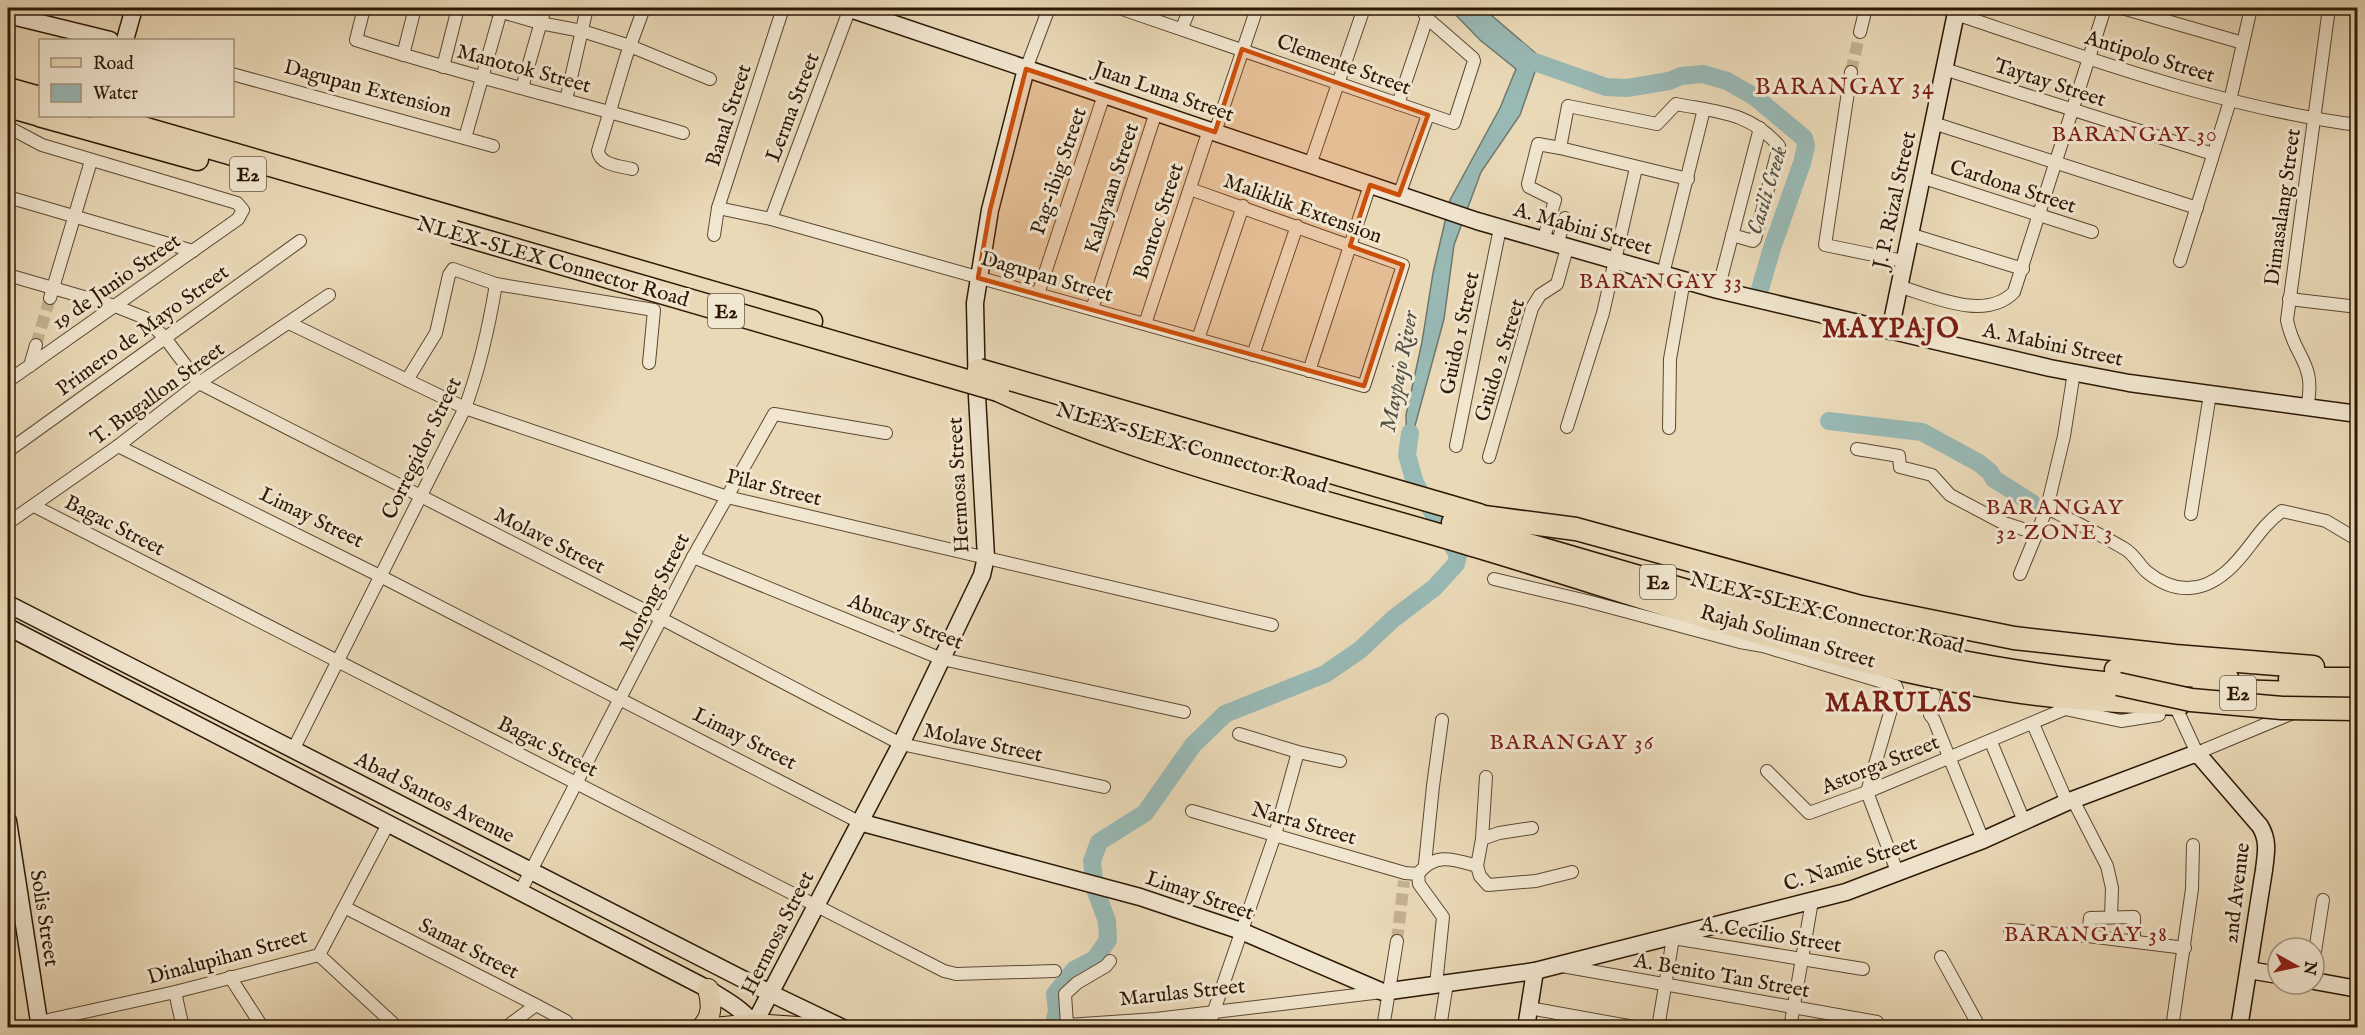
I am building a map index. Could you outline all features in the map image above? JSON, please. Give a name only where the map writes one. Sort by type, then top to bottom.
[{"type":"highway","points":[[8,89],[39,98]]},
{"type":"highway","name":"NLEX-SLEX Connector Road","points":[[8,106],[39,114]]},
{"type":"highway","name":"NLEX-SLEX Connector Road","points":[[48,117],[431,225],[1849,638],[1957,660],[2118,684],[2230,692],[2358,695]]},
{"type":"highway","name":"NLEX-SLEX Connector Road","points":[[104,117],[1754,596],[1908,636],[2011,656],[2173,675],[2358,679]]},
{"type":"highway","points":[[998,390],[1054,416],[1123,442],[1469,544],[1689,613],[1898,668],[2007,690],[2059,695],[2224,706],[2358,700]]},
{"type":"highway","points":[[1484,517],[1576,530],[1861,607],[2014,638],[2303,668],[2358,667]]},
{"type":"highway","points":[[2173,675],[2249,669],[2358,667]]},
{"type":"highway","points":[[2118,684],[2190,700],[2282,708],[2358,708]]},
{"type":"main road","points":[[701,1028],[710,1012],[708,989]]},
{"type":"main road","points":[[714,1028],[755,1026],[812,1028]]},
{"type":"street","points":[[125,39],[134,8]]},
{"type":"street","name":"Manotok Street","points":[[364,8],[356,40],[443,67],[683,133]]},
{"type":"street","points":[[403,55],[415,8]]},
{"type":"street","points":[[443,67],[458,8]]},
{"type":"street","points":[[488,8],[582,31],[630,46],[710,79]]},
{"type":"street","points":[[522,88],[545,8]]},
{"type":"street","points":[[566,100],[587,8]]},
{"type":"street","points":[[632,169],[603,161],[598,155],[609,111],[644,8]]},
{"type":"street","name":"Banal Street","points":[[714,235],[718,208],[783,8]]},
{"type":"street","name":"Juan Luna Street","points":[[849,8],[1466,217]]},
{"type":"street","name":"Lerma Street","points":[[771,219],[849,8]]},
{"type":"street","name":"Hermosa Street","points":[[755,1026],[901,744],[982,575],[986,557],[975,303],[990,210],[1026,69],[1049,8]]},
{"type":"street","name":"Clemente Street","points":[[1125,8],[1454,123],[1474,62],[1473,58],[1424,13]]},
{"type":"street","points":[[1182,28],[1190,8]]},
{"type":"street","name":"Bontoc Street","points":[[1145,324],[1190,189],[1257,8]]},
{"type":"street","points":[[1310,165],[1336,83],[1364,8]]},
{"type":"street","points":[[1860,32],[1866,8]]},
{"type":"street","points":[[1898,286],[1970,307],[2003,301],[2014,292],[2057,164],[2105,8]]},
{"type":"street","points":[[2122,8],[2243,43]]},
{"type":"street","points":[[2180,261],[2230,101],[2251,8]]},
{"type":"street","name":"Dimasalang Street","points":[[2307,408],[2311,377],[2290,335],[2287,320],[2329,8]]},
{"type":"street","points":[[465,138],[501,11]]},
{"type":"street","name":"Antipolo Street","points":[[1957,11],[2088,58],[2230,101],[2314,118],[2357,122]]},
{"type":"street","name":"J. P. Rizal Street","points":[[1890,331],[1957,11]]},
{"type":"street","points":[[1398,104],[1424,13]]},
{"type":"street","points":[[8,15],[106,39]]},
{"type":"street","name":"Taytay Street","points":[[1944,69],[2213,154]]},
{"type":"street","points":[[1851,72],[1825,244],[1903,261]]},
{"type":"street","name":"Dagupan Extension","points":[[234,75],[492,146]]},
{"type":"street","name":"Pag-ibig Street","points":[[1038,294],[1104,95]]},
{"type":"street","points":[[1560,148],[1566,108],[1570,106],[1656,124],[1660,123],[1676,104],[1740,116],[1760,128],[1778,144],[1779,151],[1755,239],[1753,241],[1732,235]]},
{"type":"street","points":[[1663,274],[1704,109]]},
{"type":"street","name":"Kalayaan Street","points":[[1092,309],[1156,112]]},
{"type":"street","points":[[1399,195],[1428,115]]},
{"type":"street","points":[[1933,123],[2197,208]]},
{"type":"street","points":[[8,127],[42,145],[91,161],[52,293]]},
{"type":"street","points":[[1718,290],[1760,128]]},
{"type":"street","points":[[1556,245],[1556,200],[1529,187],[1528,184],[1538,144],[1688,179]]},
{"type":"street","name":"19 de Junio Street","points":[[8,381],[238,219],[243,210],[237,203],[91,161]]},
{"type":"street","points":[[1567,427],[1604,313],[1636,168]]},
{"type":"street","name":"Cardona Street","points":[[1921,177],[2092,232]]},
{"type":"street","points":[[1309,371],[1370,185]]},
{"type":"street","name":"Maliklik Extension","points":[[1190,189],[1403,265],[1364,386]]},
{"type":"street","points":[[8,197],[193,251]]},
{"type":"street","points":[[1198,339],[1243,206]]},
{"type":"street","name":"Dagupan Street","points":[[718,208],[771,219],[1364,386]]},
{"type":"street","name":"A. Mabini Street","points":[[1466,217],[1556,245],[1718,290],[2023,362],[2129,383],[2358,414]]},
{"type":"street","points":[[1556,245],[1565,218]]},
{"type":"street","points":[[1253,355],[1297,226]]},
{"type":"street","name":"Guido 1 Street","points":[[1456,446],[1500,228]]},
{"type":"street","points":[[1909,234],[2023,269]]},
{"type":"street","name":"Primero de Mayo Street","points":[[8,451],[300,241]]},
{"type":"street","name":"Guido 2 Street","points":[[1489,457],[1532,308],[1540,295],[1557,284],[1556,245]]},
{"type":"street","points":[[408,380],[436,333],[452,269],[496,284],[654,310],[649,363]]},
{"type":"street","name":"Molave Street","points":[[8,275],[52,293],[115,306],[145,318],[165,338],[199,383],[662,619],[901,744],[1104,787]]},
{"type":"street","points":[[1669,428],[1670,359],[1684,280]]},
{"type":"street","name":"Corregidor Street","points":[[293,750],[465,408],[477,377],[496,284]]},
{"type":"street","name":"T. Bugallon Street","points":[[8,523],[118,447],[199,383],[329,295]]},
{"type":"street","points":[[2289,299],[2358,307]]},
{"type":"street","name":"Pilar Street","points":[[289,323],[465,408],[727,497],[1272,625]]},
{"type":"street","points":[[30,366],[36,345]]},
{"type":"street","points":[[2020,574],[2047,508],[2064,436],[2074,372]]},
{"type":"street","points":[[2191,514],[2211,401],[2210,394]]},
{"type":"street","name":"Morong Street","points":[[520,892],[693,557],[774,414],[886,433]]},
{"type":"street","name":"Limay Street","points":[[118,447],[380,576],[859,822],[1140,897],[1240,932],[1386,991]]},
{"type":"street","points":[[1857,449],[1899,456],[1900,467],[1932,475],[1950,495],[2001,522],[2035,533]]},
{"type":"street","name":"Bagac Street","points":[[34,506],[948,973],[1055,971]]},
{"type":"street","points":[[2047,508],[2127,550],[2148,573],[2179,589],[2189,590],[2226,573],[2252,545],[2271,519],[2282,511],[2326,521],[2358,540]]},
{"type":"street","name":"Abucay Street","points":[[693,557],[942,659],[1184,712]]},
{"type":"street","name":"Rajah Soliman Street","points":[[1494,579],[1740,642],[1762,645],[1896,686],[1867,792]]},
{"type":"street","name":"Abad Santos Avenue","points":[[8,604],[772,994],[843,1028]]},
{"type":"street","points":[[8,627],[708,989],[755,1026]]},
{"type":"street","points":[[8,640],[22,638],[36,643]]},
{"type":"street","points":[[1934,695],[1930,715],[1983,840]]},
{"type":"street","name":"Astorga Street","points":[[1767,771],[1807,813],[1867,792],[2068,709],[2121,721],[2159,715]]},
{"type":"street","name":"C. Namie Street","points":[[1386,991],[1560,966],[1846,892],[1898,874],[1983,840],[2070,801],[2304,709],[2358,717]]},
{"type":"street","points":[[2178,712],[2196,753]]},
{"type":"street","points":[[1440,1028],[1443,917],[1413,873],[1433,786],[1442,720]]},
{"type":"street","points":[[2033,724],[2070,801],[2107,866],[2112,888],[2111,917]]},
{"type":"street","points":[[1239,734],[1298,752],[1340,761]]},
{"type":"street","points":[[1990,742],[2024,821]]},
{"type":"street","points":[[1208,1028],[1275,836],[1298,752]]},
{"type":"street","name":"2nd Avenue","points":[[2196,753],[2260,826],[2266,836],[2267,844],[2239,1028]]},
{"type":"street","points":[[1486,777],[1482,839],[1477,866],[1480,876],[1488,885],[1536,880],[1572,873]]},
{"type":"street","points":[[1867,792],[1898,874]]},
{"type":"street","name":"Narra Street","points":[[1192,811],[1413,873]]},
{"type":"street","name":"Solis Street","points":[[8,821],[39,1025]]},
{"type":"street","name":"Dinalupihan Street","points":[[39,1025],[319,955],[346,908],[388,824]]},
{"type":"street","points":[[1482,839],[1499,833],[1532,828]]},
{"type":"street","points":[[2172,1028],[2192,889],[2193,845]]},
{"type":"street","points":[[1413,873],[1439,859],[1460,861],[1477,866]]},
{"type":"street","points":[[2317,936],[2322,900]]},
{"type":"street","points":[[1790,1028],[1812,901]]},
{"type":"street","name":"Samat Street","points":[[346,908],[536,1005],[566,1021],[571,1028]]},
{"type":"street","points":[[2088,936],[2090,918],[2134,918],[2134,941]]},
{"type":"street","points":[[2010,930],[2088,936],[2185,948]]},
{"type":"street","points":[[1658,1028],[1673,938]]},
{"type":"street","name":"A. Cecilio Street","points":[[1673,938],[1863,969]]},
{"type":"street","points":[[1383,1028],[1386,991],[1397,941]]},
{"type":"street","points":[[319,955],[398,1028]]},
{"type":"street","points":[[1941,957],[1980,1028]]},
{"type":"street","name":"Marulas Street","points":[[1110,961],[1065,994],[1067,1025],[1156,1018],[1386,991]]},
{"type":"street","name":"A. Benito Tan Street","points":[[1560,966],[1877,1022]]},
{"type":"street","points":[[2249,970],[2266,973]]},
{"type":"street","points":[[1526,1028],[1535,971]]},
{"type":"street","points":[[230,977],[263,1028]]},
{"type":"street","points":[[2326,983],[2358,989]]},
{"type":"street","points":[[175,992],[183,1028]]},
{"type":"street","points":[[505,1028],[536,1005]]},
{"type":"street","points":[[1529,1008],[1640,1028]]},
{"type":"highlighted area","points":[[1242,49],[1428,115],[1399,195],[1370,185],[1350,246],[1403,265],[1364,386],[978,278],[990,210],[1026,69],[1215,132]]},
{"type":"water","points":[[1449,8],[1483,8],[1540,57],[1520,115],[1481,172],[1454,245],[1444,319],[1407,455],[1406,415],[1422,342],[1433,273],[1450,200],[1500,108],[1516,69],[1480,40]]},
{"type":"waterway","name":"Casili Creek","points":[[1518,50],[1529,60],[1606,87],[1627,88],[1669,81],[1681,76],[1703,74],[1727,81],[1755,97],[1804,138],[1806,146],[1802,163],[1760,289]]},
{"type":"waterway","name":"Casili Creek","points":[[1829,421],[1922,432],[1979,463],[1990,472],[1994,479],[2032,503]]},
{"type":"waterway","name":"Maypajo River","points":[[1094,880],[1092,861],[1099,842],[1145,813],[1193,745],[1225,714],[1325,674],[1360,650],[1393,619],[1434,588],[1456,564],[1458,555],[1415,483],[1407,455],[1410,433]]},
{"type":"waterway","name":"Maypajo River","points":[[1053,1028],[1057,1011],[1055,994],[1074,970],[1095,959],[1108,940],[1107,921],[1095,889]]},
{"type":"tunnel","points":[[1851,72],[1860,32]]},
{"type":"tunnel","points":[[36,345],[50,298]]},
{"type":"tunnel","points":[[1397,941],[1404,881]]},
{"type":"district","name":"BARANGAY 34","points":[[1845,86]]},
{"type":"district","name":"BARANGAY 30","points":[[2135,133]]},
{"type":"district","name":"BARANGAY 33","points":[[1661,280]]},
{"type":"district","name":"MAYPAJO","points":[[1891,328]]},
{"type":"district","name":"BARANGAY 32 ZONE 3","points":[[2055,518]]},
{"type":"district","name":"MARULAS","points":[[1899,702]]},
{"type":"district","name":"BARANGAY 36","points":[[1572,741]]},
{"type":"district","name":"BARANGAY 38","points":[[2086,933]]}]
